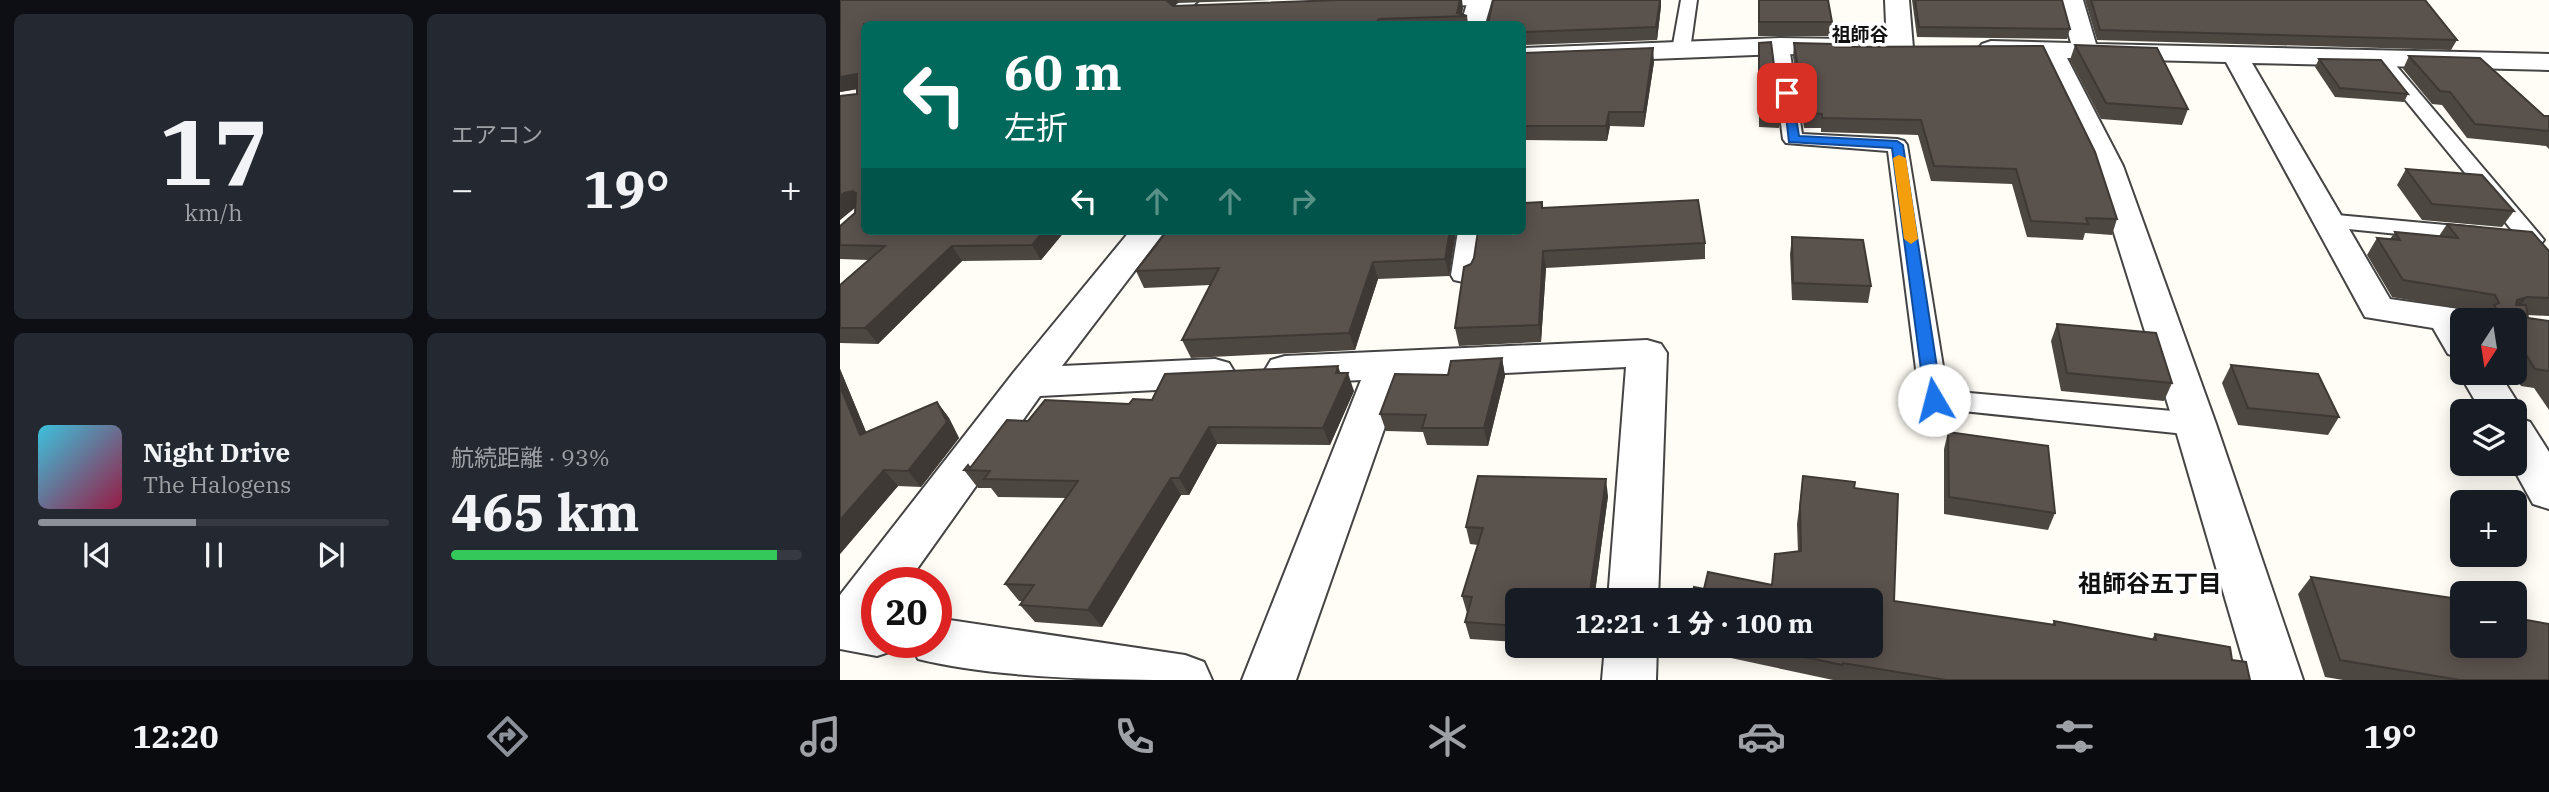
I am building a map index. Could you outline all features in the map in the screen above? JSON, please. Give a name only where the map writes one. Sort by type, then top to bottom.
[{"type":"street","points":[[1474,21],[1480,0]]},
{"type":"street","points":[[1897,0],[1900,48]]},
{"type":"street","points":[[2071,0],[2067,50],[2195,424],[2276,680]]},
{"type":"street","points":[[1526,55],[1780,46],[1927,48]]},
{"type":"street","points":[[1968,49],[2549,62]]},
{"type":"street","points":[[2235,55],[2326,221],[2378,309],[2450,325]]},
{"type":"street","points":[[891,567],[1028,382],[1145,235]]},
{"type":"street","points":[[1028,382],[1647,353],[1634,588]]},
{"type":"street","points":[[1269,680],[1387,365]]},
{"type":"street","points":[[2527,453],[2549,491]]},
{"type":"street","points":[[861,607],[845,628],[861,630]]},
{"type":"street","points":[[952,644],[1185,680]]},
{"type":"street","points":[[1629,680],[1630,658]]},
{"type":"lane","points":[[1166,21],[1191,0]]},
{"type":"lane","points":[[1415,2],[1471,0]]},
{"type":"lane","points":[[1681,50],[1689,0]]},
{"type":"lane","points":[[1178,11],[1206,10]]},
{"type":"lane","points":[[1780,46],[1793,139],[1897,145],[1934,400],[2195,424]]},
{"type":"lane","points":[[2382,60],[2541,241]]},
{"type":"lane","points":[[2326,221],[2541,241]]},
{"type":"lane","points":[[1463,275],[1468,235]]},
{"type":"building","points":[[840,0],[1166,0],[1173,6],[1338,0],[1460,0],[1457,13],[1467,16],[1377,21],[861,21],[861,235],[1041,235],[1032,245],[952,246],[865,328],[840,328],[840,285],[885,246],[840,245],[840,226],[855,213],[856,193],[853,191],[840,196],[840,96],[857,94],[857,74],[840,77]]},
{"type":"building","points":[[1493,0],[1660,0],[1656,27],[1526,32],[1526,21],[1489,21]]},
{"type":"building","points":[[1759,0],[1828,0],[1832,22],[1759,22]]},
{"type":"building","points":[[1915,0],[2062,0],[2070,29],[1919,27]]},
{"type":"building","points":[[2091,0],[2425,0],[2457,40],[2100,30]]},
{"type":"building","points":[[1771,42],[1780,112],[1759,112],[1759,43]]},
{"type":"building","points":[[1794,43],[1835,44],[1835,47],[2043,46],[2095,152],[2117,219],[2086,218],[2088,224],[2031,221],[2016,169],[1934,166],[1921,120],[1822,118],[1822,114],[1805,113]]},
{"type":"building","points":[[2075,45],[2157,48],[2188,109],[2106,103]]},
{"type":"building","points":[[1653,48],[1644,112],[1609,112],[1606,126],[1526,126],[1526,53]]},
{"type":"building","points":[[2409,56],[2480,58],[2544,116],[2549,116],[2549,131],[2475,124],[2450,92],[2440,91]]},
{"type":"building","points":[[2319,59],[2381,60],[2408,94],[2340,88]]},
{"type":"building","points":[[2406,169],[2482,175],[2514,211],[2432,204]]},
{"type":"building","points":[[1698,200],[1705,243],[1543,251],[1539,325],[1455,328],[1464,267],[1471,264],[1474,258],[1477,235],[1526,235],[1526,203],[1542,202],[1542,208]]},
{"type":"building","points":[[2447,224],[2532,232],[2549,251],[2549,298],[2527,297],[2517,300],[2516,305],[2526,305],[2526,308],[2496,308],[2494,305],[2499,303],[2495,295],[2403,280],[2377,238],[2400,240],[2395,232],[2458,238]]},
{"type":"building","points":[[1164,235],[1449,235],[1445,259],[1373,262],[1349,333],[1182,340],[1219,268],[1136,271]]},
{"type":"building","points":[[1792,237],[1863,240],[1871,286],[1793,283]]},
{"type":"building","points":[[2527,312],[2528,318],[2549,321],[2549,371],[2535,369],[2527,356]]},
{"type":"building","points":[[2057,324],[2156,333],[2172,383],[2067,373]]},
{"type":"building","points":[[1502,358],[1484,428],[1422,428],[1426,415],[1380,414],[1395,374],[1448,375],[1451,361]]},
{"type":"building","points":[[2231,365],[2318,374],[2339,417],[2248,408]]},
{"type":"building","points":[[1338,366],[1336,373],[1348,373],[1323,428],[1209,427],[1179,478],[1171,478],[1088,610],[1020,605],[1034,585],[1005,584],[1078,481],[984,479],[990,471],[964,470],[968,465],[970,468],[1007,420],[1028,421],[1045,400],[1129,404],[1133,399],[1152,400],[1165,374]]},
{"type":"building","points":[[840,386],[860,435],[937,402],[947,422],[908,471],[884,470],[840,520]]},
{"type":"building","points":[[1948,432],[2048,446],[2055,513],[1949,497]]},
{"type":"building","points":[[1478,476],[1606,479],[1591,588],[1505,588],[1505,625],[1465,622],[1472,597],[1462,596],[1483,528],[1466,527]]},
{"type":"building","points":[[1803,476],[1855,482],[1854,488],[1898,494],[1894,601],[2055,625],[2054,621],[2156,640],[2155,634],[2230,647],[2232,660],[2246,662],[2250,680],[1946,680],[1809,658],[1883,658],[1883,588],[1704,588],[1708,572],[1772,585],[1775,554],[1801,551],[1800,507]]},
{"type":"building","points":[[2311,577],[2450,598],[2450,658],[2527,658],[2527,620],[2549,624],[2549,680],[2460,680],[2340,660]]},
{"type":"slow traffic","points":[[1899,158],[1911,239]]},
{"type":"district","name":"祖師谷","points":[[1860,34]]},
{"type":"district","name":"祖師谷五丁目","points":[[2150,584]]},
{"type":"route","points":[[1787,93],[1793,139],[1897,145],[1934,400]]}]
